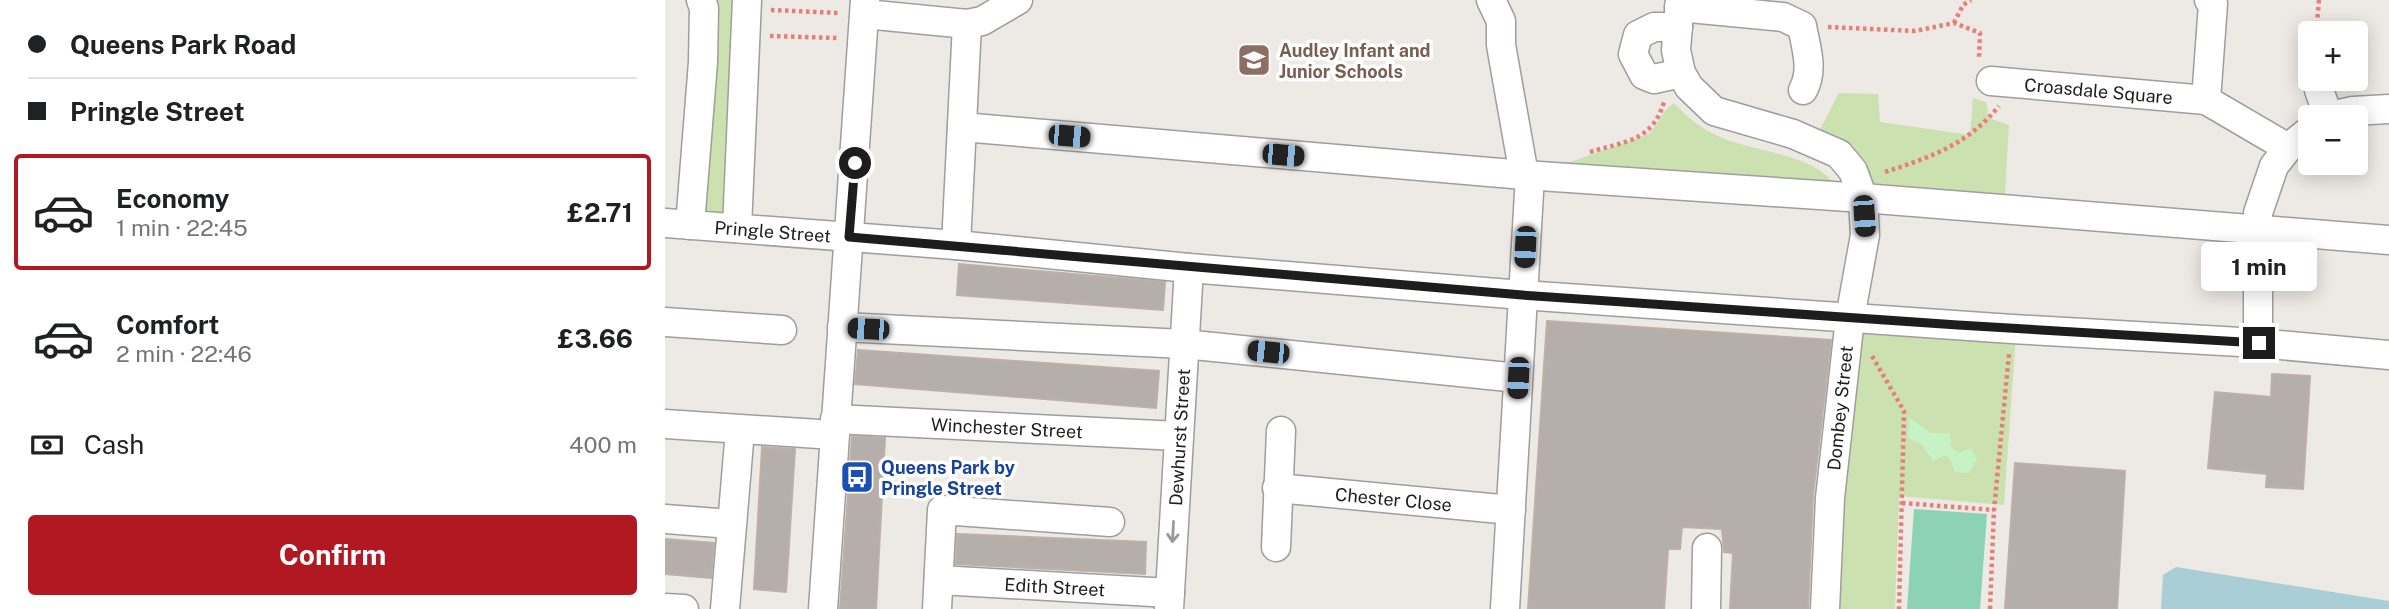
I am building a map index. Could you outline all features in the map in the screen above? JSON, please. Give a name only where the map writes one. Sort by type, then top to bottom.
[{"type":"street","points":[[677,224],[703,62],[704,8],[701,0]]},
{"type":"street","points":[[1491,0],[1501,21],[1501,45],[1536,175],[1522,295],[1505,609]]},
{"type":"street","points":[[2206,100],[2213,4],[2210,0]]},
{"type":"street","points":[[823,609],[865,18],[967,24],[982,21],[1007,4]]},
{"type":"street","points":[[1679,11],[1676,50],[1685,80],[1714,111],[1793,134],[1839,154],[1853,171],[1860,190]]},
{"type":"street","points":[[1685,80],[1654,79],[1644,75],[1633,54],[1638,35],[1679,11],[1783,17],[1802,26],[1808,59],[1808,81],[1803,90]]},
{"type":"street","points":[[737,228],[747,15]]},
{"type":"street","points":[[956,245],[967,24]]},
{"type":"street","name":"Croasdale Square","points":[[1999,82],[2206,100],[2288,148]]},
{"type":"street","points":[[2368,110],[2389,109]]},
{"type":"street","points":[[962,127],[1536,175],[1860,190],[2259,230],[2389,240]]},
{"type":"street","points":[[2259,343],[2258,213],[2274,166],[2298,140]]},
{"type":"street","name":"Dombey Street","points":[[1825,609],[1830,498],[1850,318],[1865,234],[1860,190]]},
{"type":"street","name":"Pringle Street","points":[[677,224],[956,245],[1189,268],[1522,295],[2259,343],[2389,355]]},
{"type":"street","name":"Dewhurst Street","points":[[1169,601],[1189,268]]},
{"type":"street","points":[[665,322],[782,330]]},
{"type":"street","points":[[842,327],[1184,344],[1518,378]]},
{"type":"street","name":"Winchester Street","points":[[665,424],[740,430],[835,427],[1178,436]]},
{"type":"street","points":[[725,609],[740,430]]},
{"type":"street","points":[[1276,547],[1281,431]]},
{"type":"street","name":"Chester Close","points":[[1277,488],[1511,510]]},
{"type":"street","points":[[937,609],[941,510],[1110,522]]},
{"type":"street","points":[[665,519],[731,524]]},
{"type":"street","points":[[1706,609],[1707,548]]},
{"type":"street","name":"Edith Street","points":[[939,580],[1169,601]]},
{"type":"street","points":[[665,608],[684,609]]},
{"type":"path","points":[[1954,23],[1963,5],[1971,0]]},
{"type":"path","points":[[2317,21],[2319,0]]},
{"type":"path","points":[[747,15],[865,18]]},
{"type":"path","points":[[747,15],[865,18]]},
{"type":"path","points":[[1802,26],[1915,31],[1954,23],[1980,33],[1979,61],[1999,82],[1999,107],[1977,131],[1860,190]]},
{"type":"path","points":[[1536,175],[1568,159],[1646,133],[1655,125],[1665,97],[1685,80]]},
{"type":"path","points":[[1990,609],[1994,510],[2012,329]]},
{"type":"path","points":[[1870,353],[1903,411],[1899,609]]},
{"type":"path","points":[[1902,503],[1994,510]]},
{"type":"green space","points":[[701,0],[747,0],[737,228],[690,225]]},
{"type":"green space","points":[[1839,93],[1878,94],[1880,122],[1970,135],[1973,98],[1986,102],[1989,118],[2009,125],[2004,210],[1863,198],[1813,143]]},
{"type":"green space","points":[[1674,103],[1694,122],[1711,133],[1732,142],[1798,160],[1827,175],[1837,187],[1562,165],[1649,134]]},
{"type":"green space","points":[[1850,318],[2016,333],[2004,505],[1899,496],[1895,609],[1831,609]]},
{"type":"green space","points":[[1909,417],[1930,433],[1950,433],[1951,446],[1958,453],[1971,448],[1977,459],[1969,473],[1955,472],[1950,459],[1944,455],[1933,461],[1923,446],[1908,438]]},
{"type":"green space","points":[[1914,509],[1987,514],[1980,609],[1907,609]]},
{"type":"water","points":[[2176,567],[2389,601],[2389,609],[2161,609],[2163,575]]},
{"type":"building","points":[[959,264],[1165,282],[1163,310],[957,295]]},
{"type":"building","points":[[1547,321],[1831,340],[1813,496],[1808,609],[1730,609],[1733,553],[1724,552],[1722,529],[1682,527],[1680,549],[1668,549],[1664,609],[1528,609]]},
{"type":"building","points":[[858,350],[1159,371],[1156,408],[855,384]]},
{"type":"building","points":[[2272,374],[2310,376],[2303,489],[2266,487],[2267,474],[2208,468],[2215,392],[2271,397]]},
{"type":"building","points":[[852,436],[885,438],[876,609],[840,609]]},
{"type":"building","points":[[762,447],[795,449],[786,592],[754,589]]},
{"type":"building","points":[[2015,463],[2125,471],[2117,609],[2005,609]]},
{"type":"building","points":[[957,534],[1146,542],[1145,574],[956,564]]},
{"type":"building","points":[[665,539],[714,543],[711,578],[665,574]]},
{"type":"place","name":"Audley Infant and Junior Schools","points":[[1254,60]]},
{"type":"place","name":"Queens Park by Pringle Street","points":[[857,477]]},
{"type":"route","points":[[855,163],[849,237],[1522,295],[2259,343]]}]
